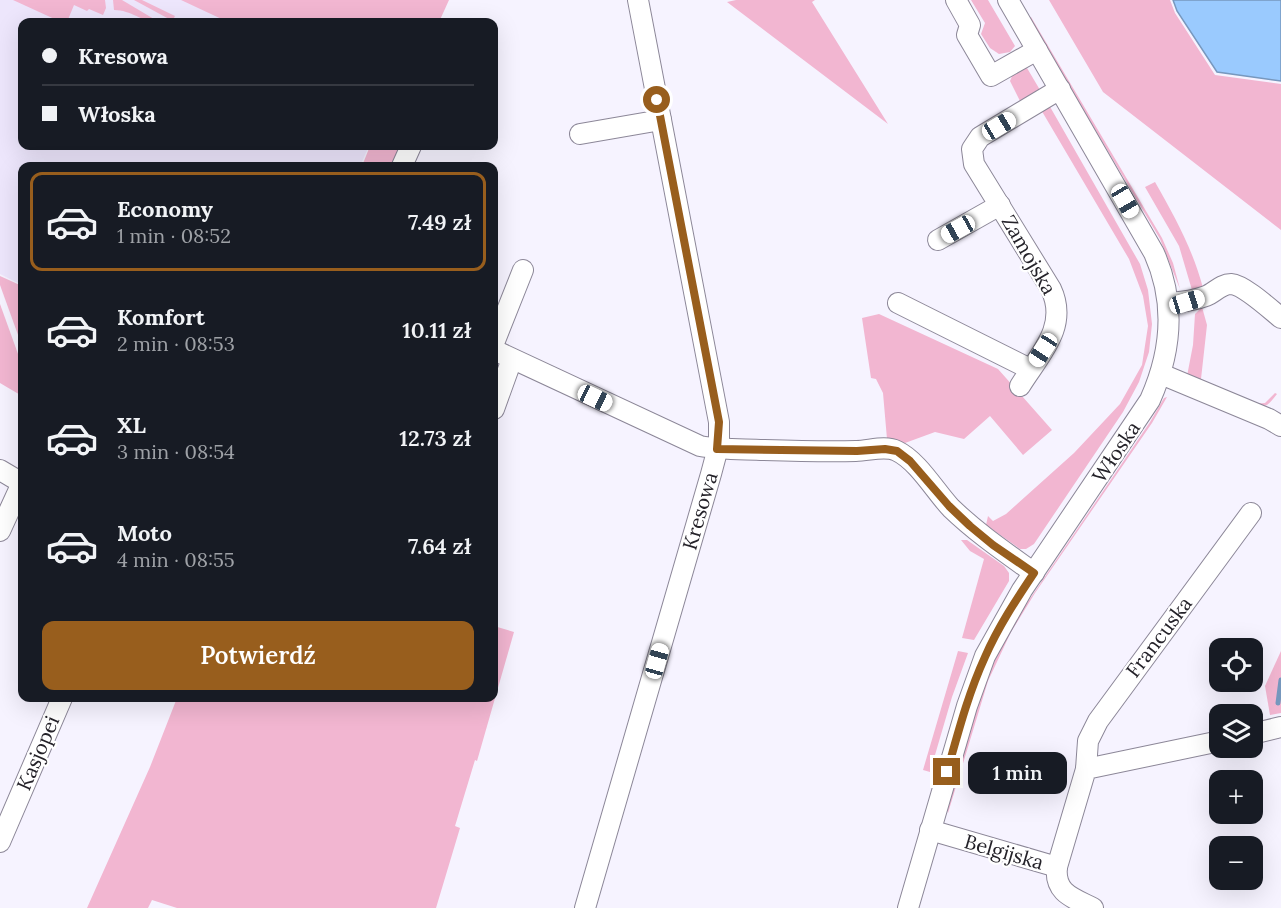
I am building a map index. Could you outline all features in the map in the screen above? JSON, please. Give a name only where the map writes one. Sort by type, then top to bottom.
[{"type":"street","name":"Kresowa","points":[[585,908],[717,449],[719,422],[638,0]]},
{"type":"street","points":[[956,0],[970,25],[967,35],[991,76],[1037,50]]},
{"type":"street","name":"Włoska","points":[[908,908],[979,670],[1000,627],[1034,573],[1142,414],[1161,374],[1168,341],[1169,303],[1160,266],[1154,253],[1008,0]]},
{"type":"street","name":"Zamojska","points":[[898,303],[1025,377],[1054,332],[1058,317],[1057,306],[1051,289],[974,164],[972,156],[974,144],[980,137],[1060,89]]},
{"type":"street","points":[[580,134],[661,120]]},
{"type":"street","name":"Zamojska","points":[[938,240],[1000,205]]},
{"type":"street","points":[[498,333],[523,270]]},
{"type":"street","points":[[1169,303],[1187,302],[1208,296],[1231,284],[1242,288],[1281,318]]},
{"type":"street","points":[[498,352],[688,442],[717,449],[857,451],[885,449],[897,451],[910,461],[949,506],[970,526],[1034,573]]},
{"type":"street","points":[[498,398],[512,359]]},
{"type":"street","points":[[1161,374],[1281,426]]},
{"type":"street","points":[[0,470],[18,481]]},
{"type":"street","points":[[0,531],[18,492]]},
{"type":"street","name":"Francuska","points":[[1086,769],[1088,741],[1098,721],[1251,513]]},
{"type":"street","name":"Kasjopei","points":[[2,832],[60,702]]},
{"type":"street","points":[[1263,731],[1281,727]]},
{"type":"street","points":[[1086,769],[1209,743]]},
{"type":"street","name":"Belgijska","points":[[930,830],[1056,867],[1086,769]]},
{"type":"street","points":[[1056,867],[1055,879],[1063,891],[1093,908]]},
{"type":"shaded area","points":[[0,0],[428,0],[420,18],[18,18],[18,150],[367,150],[362,162],[18,162],[18,283],[0,274]]},
{"type":"shaded area","points":[[13,0],[105,0],[106,8],[103,15],[74,5],[69,18],[52,18]]},
{"type":"shaded area","points":[[113,0],[122,0],[152,18],[141,18],[114,10]]},
{"type":"shaded area","points":[[134,0],[142,0],[175,16],[167,18]]},
{"type":"shaded area","points":[[181,0],[449,0],[441,18],[219,18]]},
{"type":"shaded area","points":[[815,0],[812,2],[888,124],[727,2]]},
{"type":"shaded area","points":[[971,0],[988,0],[1015,46],[1010,52],[999,54],[990,48],[981,34],[985,23]]},
{"type":"shaded area","points":[[1049,0],[1170,0],[1175,13],[1215,75],[1281,84],[1281,230],[1103,92]]},
{"type":"shaded area","points":[[1031,17],[1162,238],[1173,263],[1180,289],[1160,239],[1029,18]]},
{"type":"shaded area","points":[[1027,68],[1040,90],[1006,112],[1005,110],[1020,101],[1010,81],[1013,74]]},
{"type":"shaded area","points":[[1049,105],[1140,264],[1148,290],[1152,324],[1149,352],[1139,382],[1123,412],[1034,544],[1026,549],[1020,549],[986,525],[988,516],[993,521],[1006,514],[1074,453],[1120,404],[1142,365],[1148,326],[1143,296],[1129,259],[1040,108]]},
{"type":"shaded area","points":[[368,150],[403,150],[398,162],[364,162]]},
{"type":"shaded area","points":[[1155,182],[1189,247],[1203,288],[1192,290],[1179,246],[1145,187]]},
{"type":"shaded area","points":[[0,276],[18,284],[18,335],[0,285]]},
{"type":"shaded area","points":[[0,304],[18,354],[18,394],[0,383]]},
{"type":"shaded area","points":[[1202,307],[1207,325],[1201,379],[1252,404],[1265,403],[1275,393],[1277,394],[1267,405],[1260,406],[1239,401],[1187,376],[1193,345],[1195,314]]},
{"type":"shaded area","points":[[879,314],[998,369],[1052,430],[1023,455],[990,416],[964,439],[935,432],[905,443],[887,439],[883,393],[876,379],[871,378],[862,318]]},
{"type":"shaded area","points":[[1167,397],[1152,423],[1035,593],[1011,632],[988,681],[948,813],[980,697],[996,656],[1023,609],[1164,398]]},
{"type":"shaded area","points":[[961,540],[967,540],[1004,566],[1009,573],[1009,581],[974,640],[962,638],[984,559],[970,551]]},
{"type":"shaded area","points":[[498,627],[514,632],[498,688]]},
{"type":"shaded area","points":[[958,651],[968,653],[952,697],[930,772],[923,770]]},
{"type":"shaded area","points":[[1281,651],[1281,713],[1270,715],[1265,686]]},
{"type":"shaded area","points":[[175,702],[494,702],[455,826],[460,828],[436,908],[177,908],[152,900],[148,908],[87,908],[150,767]]},
{"type":"water","points":[[1173,0],[1281,0],[1281,81],[1217,72],[1177,11]]},
{"type":"waterway","points":[[1278,703],[1281,680]]},
{"type":"route","points":[[657,100],[719,422],[717,449],[857,451],[885,449],[897,451],[910,461],[949,506],[970,526],[1034,573],[1009,611],[985,656],[947,772]]}]
